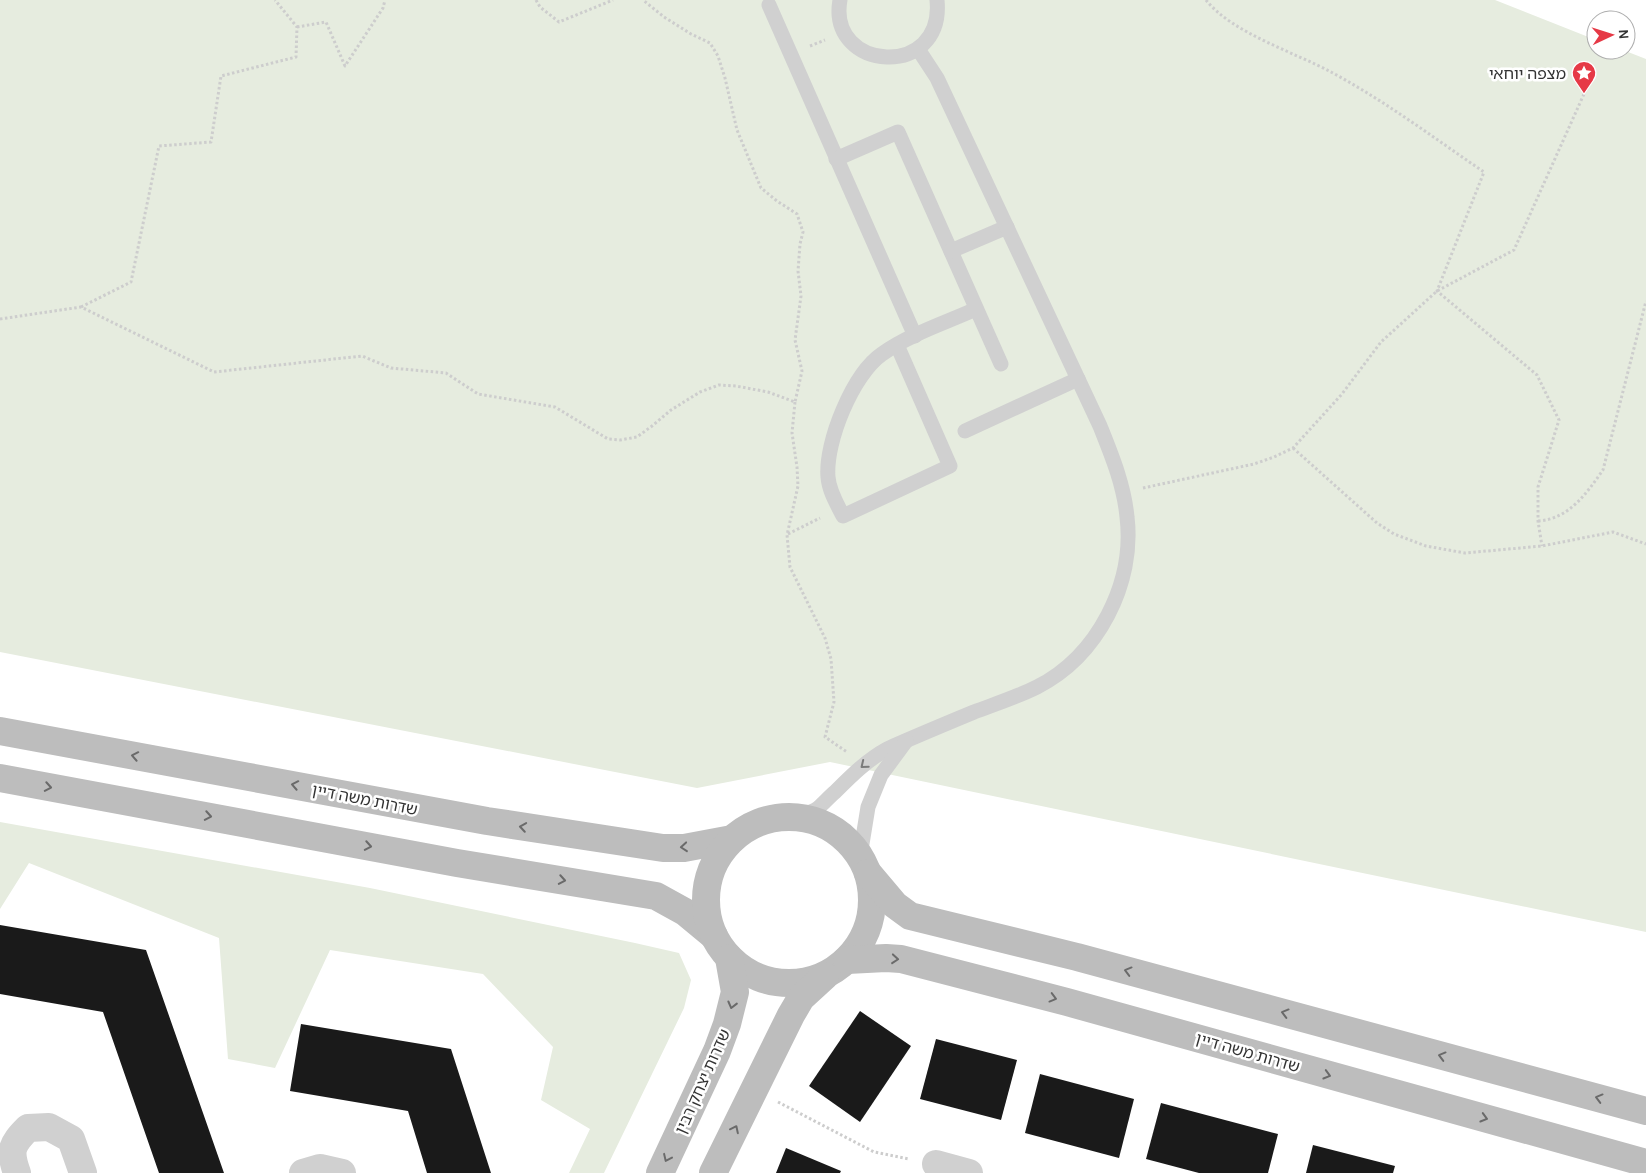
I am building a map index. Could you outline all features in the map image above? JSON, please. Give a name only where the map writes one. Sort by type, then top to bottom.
[{"type":"main road","name":"שדרות משה דיין","points":[[0,731],[486,821],[663,848],[684,848],[732,839]]},
{"type":"main road","points":[[0,778],[448,861],[656,896],[686,912],[750,973],[775,982],[800,983],[836,968]]},
{"type":"main road","points":[[722,947],[707,911],[707,884],[716,860],[732,839],[751,825],[774,817],[798,816],[821,822],[841,834],[895,905],[910,916],[1077,957],[1646,1111]]},
{"type":"main road","points":[[713,1173],[801,998],[836,968],[861,942],[870,920],[873,896],[864,864]]},
{"type":"main road","name":"שדרות יצחק רבין","points":[[660,1173],[717,1051],[727,1024],[735,992],[722,947]]},
{"type":"main road","name":"שדרות משה דיין","points":[[836,968],[886,958],[902,959],[1067,1002],[1646,1163]]},
{"type":"street","points":[[17,1173],[12,1160],[14,1142],[28,1128],[49,1127],[71,1139],[83,1173]]},
{"type":"street","points":[[936,1164],[969,1173]]},
{"type":"street","points":[[303,1173],[320,1168],[342,1173]]},
{"type":"lane","points":[[840,0],[840,20],[844,32],[853,43],[864,52],[877,57],[891,58],[905,56],[918,49],[928,39],[935,26],[938,12],[937,0]]},
{"type":"lane","points":[[769,5],[915,336]]},
{"type":"lane","points":[[798,816],[818,808],[864,763],[886,750],[923,732],[1038,686],[1057,675],[1092,640],[1106,619],[1117,596],[1125,569],[1128,527],[1123,492],[1116,465],[1100,426],[937,78],[918,49]]},
{"type":"lane","points":[[836,159],[898,132],[1001,364]]},
{"type":"lane","points":[[951,251],[1007,227]]},
{"type":"lane","points":[[897,345],[950,466],[843,516],[832,493],[828,478],[828,460],[836,428],[853,388],[880,355],[897,345],[915,336],[976,309]]},
{"type":"lane","points":[[966,431],[1078,379]]},
{"type":"lane","points":[[864,864],[868,807],[881,775],[906,741]]},
{"type":"path","points":[[0,319],[81,307],[131,282],[159,146],[211,142],[221,76],[296,56],[297,27],[275,0]]},
{"type":"path","points":[[297,27],[326,22],[345,66],[383,8],[385,0]]},
{"type":"path","points":[[536,0],[540,7],[559,22],[613,0]]},
{"type":"path","points":[[643,0],[664,17],[691,34],[710,43],[718,56],[725,78],[737,130],[761,188],[797,214],[802,232],[798,270],[801,296],[795,340],[802,371],[795,402],[792,433],[798,486],[788,535],[790,567],[825,638],[831,660],[834,702],[824,737],[864,763]]},
{"type":"path","points":[[1206,0],[1213,8],[1238,26],[1331,72],[1393,109],[1484,172],[1437,291]]},
{"type":"path","points":[[790,54],[844,32]]},
{"type":"path","points":[[1123,492],[1254,464],[1293,448],[1342,394],[1381,342],[1437,291],[1514,250],[1584,94]]},
{"type":"path","points":[[1437,291],[1538,376],[1559,420],[1538,487],[1538,521],[1542,546]]},
{"type":"path","points":[[1538,521],[1548,520],[1567,512],[1586,494],[1603,470],[1646,301]]},
{"type":"path","points":[[81,307],[214,372],[362,356],[391,368],[446,373],[478,394],[555,407],[608,439],[620,440],[637,436],[670,410],[692,396],[719,385],[768,392],[795,402]]},
{"type":"path","points":[[1293,448],[1377,523],[1394,534],[1426,546],[1465,553],[1542,546],[1613,532],[1646,544]]},
{"type":"path","points":[[788,535],[839,508]]},
{"type":"path","points":[[754,1090],[874,1152],[936,1164]]},
{"type":"shaded area","points":[[0,0],[1495,0],[1586,36],[1586,60],[1636,60],[1636,55],[1646,59],[1646,932],[830,762],[697,788],[0,652]]},
{"type":"shaded area","points":[[0,822],[370,888],[679,953],[691,980],[684,1008],[604,1173],[569,1173],[590,1129],[541,1100],[553,1047],[483,974],[330,950],[275,1068],[228,1059],[219,938],[29,863],[0,909]]},
{"type":"building","points":[[0,925],[146,950],[224,1173],[159,1173],[103,1012],[0,994]]},
{"type":"building","points":[[860,1011],[911,1046],[860,1122],[809,1086]]},
{"type":"building","points":[[301,1024],[451,1049],[491,1173],[427,1173],[408,1111],[290,1091]]},
{"type":"building","points":[[936,1039],[1017,1060],[1001,1120],[920,1099]]},
{"type":"building","points":[[1040,1074],[1134,1099],[1119,1158],[1025,1133]]},
{"type":"building","points":[[1161,1103],[1278,1134],[1268,1173],[1199,1173],[1146,1159]]},
{"type":"building","points":[[1313,1145],[1395,1166],[1393,1173],[1306,1173]]},
{"type":"building","points":[[786,1148],[841,1171],[840,1173],[776,1173]]},
{"type":"place","name":"מצפה יוחאי","points":[[1584,94]]}]
